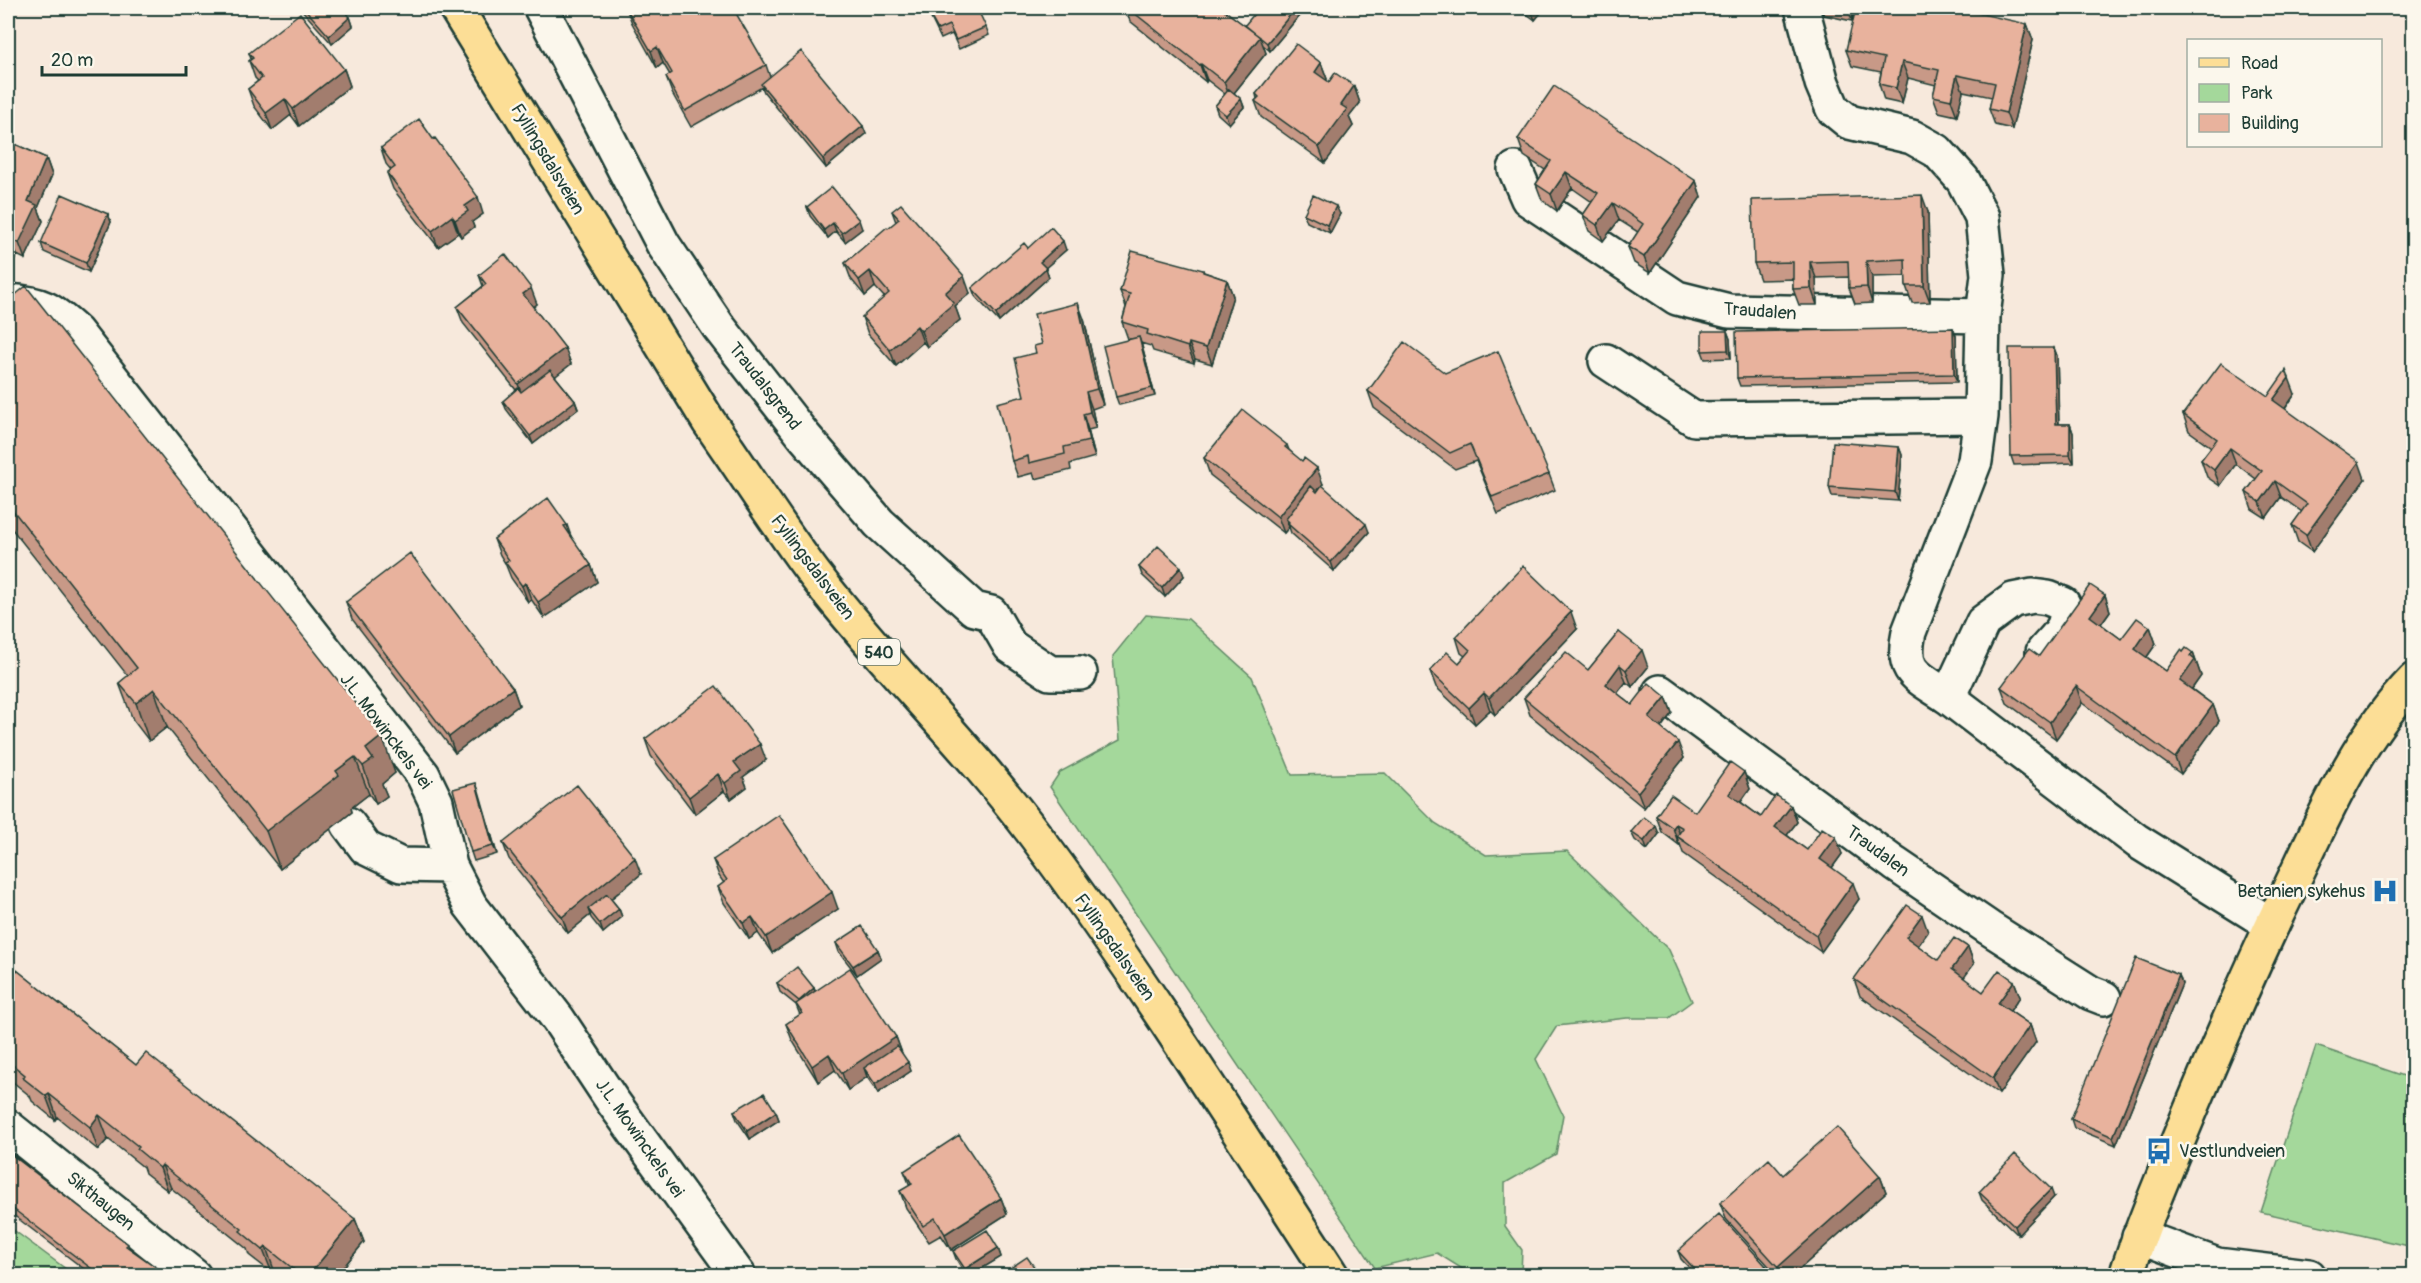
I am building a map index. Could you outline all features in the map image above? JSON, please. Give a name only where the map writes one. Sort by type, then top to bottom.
[{"type":"main road","name":"Fyllingsdalsveien","points":[[456,8],[709,422],[749,480],[816,575],[985,774],[1032,831],[1071,884],[1175,1034],[1332,1275]]},
{"type":"main road","points":[[2126,1275],[2139,1236],[2232,1009],[2347,769],[2399,695],[2414,680]]},
{"type":"street","name":"Traudalsgrend","points":[[541,8],[663,244],[718,326],[804,436],[879,523],[974,609],[991,613],[1010,646],[1050,673],[1080,673]]},
{"type":"street","points":[[1802,8],[1822,83],[1833,109],[1849,122],[1912,137],[1937,150],[1963,180],[1982,217],[1988,275],[1983,316],[1981,416],[1975,461],[1909,632],[1905,651],[1907,663],[1919,678],[1948,697],[2137,841],[2272,924]]},
{"type":"street","name":"Traudalen","points":[[1515,169],[1528,199],[1677,298],[1729,311],[1983,316]]},
{"type":"street","name":"J.L. Mowinckels vei","points":[[8,301],[32,302],[57,314],[84,342],[423,775],[436,802],[450,866],[470,905],[558,1019],[613,1102],[739,1275]]},
{"type":"street","points":[[1606,361],[1694,419],[1981,416]]},
{"type":"street","points":[[1948,697],[1983,622],[2013,600],[2033,596],[2048,598],[2063,604],[2068,613],[2067,622],[2026,674]]},
{"type":"street","name":"Traudalen","points":[[1660,692],[1942,896],[2091,993],[2104,998]]},
{"type":"street","points":[[348,824],[366,848],[401,865],[450,866]]},
{"type":"street","name":"Sikthaugen","points":[[8,1127],[194,1275]]},
{"type":"street","points":[[2139,1236],[2217,1266],[2309,1275]]},
{"type":"green space","points":[[1146,615],[1188,619],[1252,677],[1292,775],[1385,773],[1435,823],[1486,855],[1567,851],[1669,950],[1692,1001],[1669,1018],[1627,1018],[1557,1026],[1536,1059],[1563,1115],[1556,1154],[1505,1183],[1505,1226],[1522,1250],[1521,1273],[1517,1276],[1472,1275],[1437,1253],[1375,1268],[1050,787],[1060,772],[1120,740],[1113,656]]},
{"type":"green space","points":[[2316,1046],[2413,1079],[2413,1247],[2261,1212]]},
{"type":"green space","points":[[8,1226],[74,1275],[8,1275]]},
{"type":"building","points":[[304,8],[342,8],[350,17],[329,36]]},
{"type":"building","points":[[626,8],[733,8],[766,65],[685,111],[666,77],[672,73],[657,47],[651,51]]},
{"type":"building","points":[[926,8],[977,8],[986,27],[956,40],[949,25],[938,30]]},
{"type":"building","points":[[1128,8],[1221,8],[1260,37],[1224,82]]},
{"type":"building","points":[[1259,8],[1296,8],[1267,43],[1245,25]]},
{"type":"building","points":[[1825,8],[1850,8],[1849,12]]},
{"type":"building","points":[[1856,8],[1955,8],[2027,24],[2006,113],[1989,109],[1995,83],[1957,75],[1951,100],[1933,96],[1939,70],[1902,62],[1896,88],[1879,84],[1884,58],[1846,50]]},
{"type":"building","points":[[300,13],[344,69],[293,109],[285,99],[266,113],[248,89],[262,78],[249,61],[253,58],[249,53]]},
{"type":"building","points":[[1296,44],[1321,63],[1315,72],[1329,82],[1335,73],[1354,86],[1341,105],[1347,109],[1319,147],[1255,101],[1259,97],[1256,94]]},
{"type":"building","points":[[801,51],[863,126],[823,159],[761,84]]},
{"type":"building","points":[[1554,86],[1696,181],[1644,257],[1628,247],[1643,224],[1613,203],[1597,225],[1583,215],[1598,193],[1566,172],[1551,194],[1536,184],[1551,161],[1518,139]]},
{"type":"building","points":[[1229,89],[1241,99],[1226,115],[1215,106]]},
{"type":"building","points":[[419,119],[478,197],[465,206],[468,211],[455,220],[452,216],[432,231],[387,173],[395,167],[381,148]]},
{"type":"building","points":[[8,141],[46,158],[28,201],[37,205],[19,243],[11,239],[8,245]]},
{"type":"building","points":[[832,187],[859,220],[842,233],[833,223],[824,230],[807,207]]},
{"type":"building","points":[[62,194],[108,214],[86,263],[41,243]]},
{"type":"building","points":[[1313,195],[1336,206],[1327,225],[1304,214]]},
{"type":"building","points":[[1922,195],[1924,286],[1906,286],[1905,259],[1866,261],[1867,287],[1849,288],[1848,261],[1810,262],[1811,288],[1793,289],[1793,262],[1754,263],[1752,200]]},
{"type":"building","points":[[901,204],[964,276],[945,293],[954,303],[921,331],[917,326],[890,350],[862,317],[889,293],[870,271],[859,280],[845,263],[899,219],[892,211]]},
{"type":"building","points":[[1051,227],[1063,241],[1040,262],[1046,268],[996,314],[972,288],[1024,243],[1028,248]]},
{"type":"building","points":[[1132,251],[1203,270],[1203,272],[1227,280],[1206,348],[1189,343],[1188,347],[1147,334],[1148,330],[1122,322],[1130,294],[1120,291]]},
{"type":"building","points":[[505,254],[531,288],[523,294],[565,348],[518,384],[457,307],[486,284],[479,275]]},
{"type":"building","points":[[26,286],[382,736],[366,749],[373,759],[363,766],[355,757],[336,771],[339,775],[266,831],[154,689],[136,703],[119,683],[137,668],[8,504],[8,301]]},
{"type":"building","points":[[1078,303],[1097,389],[1086,392],[1090,412],[1083,414],[1089,441],[1064,447],[1065,454],[1029,463],[1028,456],[1012,461],[997,403],[1024,396],[1015,358],[1036,353],[1034,346],[1042,344],[1034,314]]},
{"type":"building","points":[[1953,328],[1954,374],[1737,378],[1736,332]]},
{"type":"building","points":[[1702,331],[1727,331],[1728,350],[1702,351]]},
{"type":"building","points":[[1139,337],[1152,388],[1116,397],[1103,346]]},
{"type":"building","points":[[1404,342],[1445,373],[1498,351],[1549,474],[1492,497],[1470,444],[1450,453],[1368,391]]},
{"type":"building","points":[[2009,348],[2054,348],[2056,424],[2070,424],[2070,455],[2011,456]]},
{"type":"building","points":[[2221,363],[2268,396],[2286,370],[2289,378],[2273,400],[2359,462],[2306,535],[2292,525],[2307,504],[2275,481],[2260,502],[2246,492],[2262,471],[2230,448],[2214,470],[2201,460],[2217,439],[2183,414]]},
{"type":"building","points":[[550,370],[575,401],[530,436],[503,401],[518,388],[521,392]]},
{"type":"building","points":[[1243,410],[1287,445],[1285,447],[1302,461],[1304,458],[1317,468],[1278,517],[1204,458]]},
{"type":"building","points":[[1833,442],[1899,447],[1895,492],[1829,487]]},
{"type":"building","points":[[1322,485],[1366,524],[1331,562],[1288,524],[1286,519],[1311,486],[1317,492]]},
{"type":"building","points":[[548,498],[591,565],[538,602],[525,583],[522,586],[505,562],[509,560],[494,539]]},
{"type":"building","points":[[1158,546],[1181,567],[1162,588],[1139,567]]},
{"type":"building","points":[[410,553],[513,688],[449,737],[346,602]]},
{"type":"building","points":[[1523,566],[1571,612],[1489,698],[1484,693],[1469,708],[1430,671],[1447,652],[1459,663],[1470,650],[1456,637]]},
{"type":"building","points":[[2090,585],[2105,595],[2090,616],[2121,639],[2137,618],[2150,627],[2135,649],[2166,671],[2181,650],[2183,652],[2186,648],[2193,653],[2190,656],[2195,660],[2180,681],[2213,705],[2175,758],[2076,686],[2050,722],[2001,687],[2029,649],[2039,656]]},
{"type":"building","points":[[1619,632],[1642,650],[1626,670],[1620,665],[1606,684],[1632,705],[1649,683],[1666,697],[1649,718],[1678,742],[1638,792],[1524,698],[1566,652],[1588,670]]},
{"type":"building","points":[[716,686],[760,744],[734,762],[741,771],[725,783],[718,774],[689,797],[645,739]]},
{"type":"building","points":[[1730,762],[1744,772],[1729,794],[1761,817],[1776,795],[1791,806],[1775,827],[1807,850],[1822,828],[1836,837],[1820,859],[1853,883],[1816,935],[1677,836],[1683,828],[1676,824],[1673,828],[1656,816],[1671,795],[1695,812]]},
{"type":"building","points":[[476,783],[493,846],[471,852],[453,789]]},
{"type":"building","points":[[577,785],[635,858],[562,917],[503,843]]},
{"type":"building","points":[[779,815],[832,892],[766,937],[752,917],[743,923],[718,887],[727,880],[713,860]]},
{"type":"building","points":[[1644,817],[1656,826],[1644,841],[1631,832]]},
{"type":"building","points":[[607,894],[619,909],[600,924],[588,909]]},
{"type":"building","points":[[1907,905],[1922,915],[1906,937],[1938,960],[1954,938],[1968,947],[1952,969],[1983,992],[1999,970],[2014,981],[1998,1003],[2030,1025],[1993,1078],[1854,979]]},
{"type":"building","points":[[862,926],[878,950],[853,966],[836,943]]},
{"type":"building","points":[[2136,958],[2179,975],[2113,1137],[2071,1119]]},
{"type":"building","points":[[8,963],[136,1065],[146,1053],[355,1219],[309,1275],[301,1275],[266,1247],[263,1250],[240,1231],[242,1229],[162,1165],[160,1168],[137,1149],[139,1147],[99,1115],[90,1127],[49,1094],[46,1096],[23,1078],[25,1075],[8,1061]]},
{"type":"building","points":[[797,967],[814,988],[799,1001],[777,983]]},
{"type":"building","points":[[850,968],[896,1037],[842,1073],[829,1054],[812,1066],[786,1024],[802,1013],[796,1004]]},
{"type":"building","points":[[897,1046],[908,1062],[875,1084],[864,1068]]},
{"type":"building","points":[[764,1093],[776,1112],[747,1131],[734,1111]]},
{"type":"building","points":[[1837,1127],[1880,1176],[1778,1267],[1720,1203],[1769,1159],[1783,1175]]},
{"type":"building","points":[[959,1135],[1001,1198],[945,1234],[935,1218],[923,1226],[900,1191],[912,1184],[904,1171]]},
{"type":"building","points":[[8,1152],[128,1244],[126,1246],[167,1275],[100,1275],[8,1205]]},
{"type":"building","points":[[2015,1154],[2051,1189],[2015,1226],[1979,1192]]},
{"type":"building","points":[[1719,1214],[1766,1266],[1756,1275],[1700,1275],[1678,1251]]},
{"type":"building","points":[[987,1230],[998,1248],[965,1269],[953,1251]]},
{"type":"building","points":[[1027,1257],[1040,1275],[1000,1275]]},
{"type":"place","name":"Betanien sykehus","points":[[2385,891]]},
{"type":"place","name":"Vestlundveien","points":[[2159,1151]]}]
